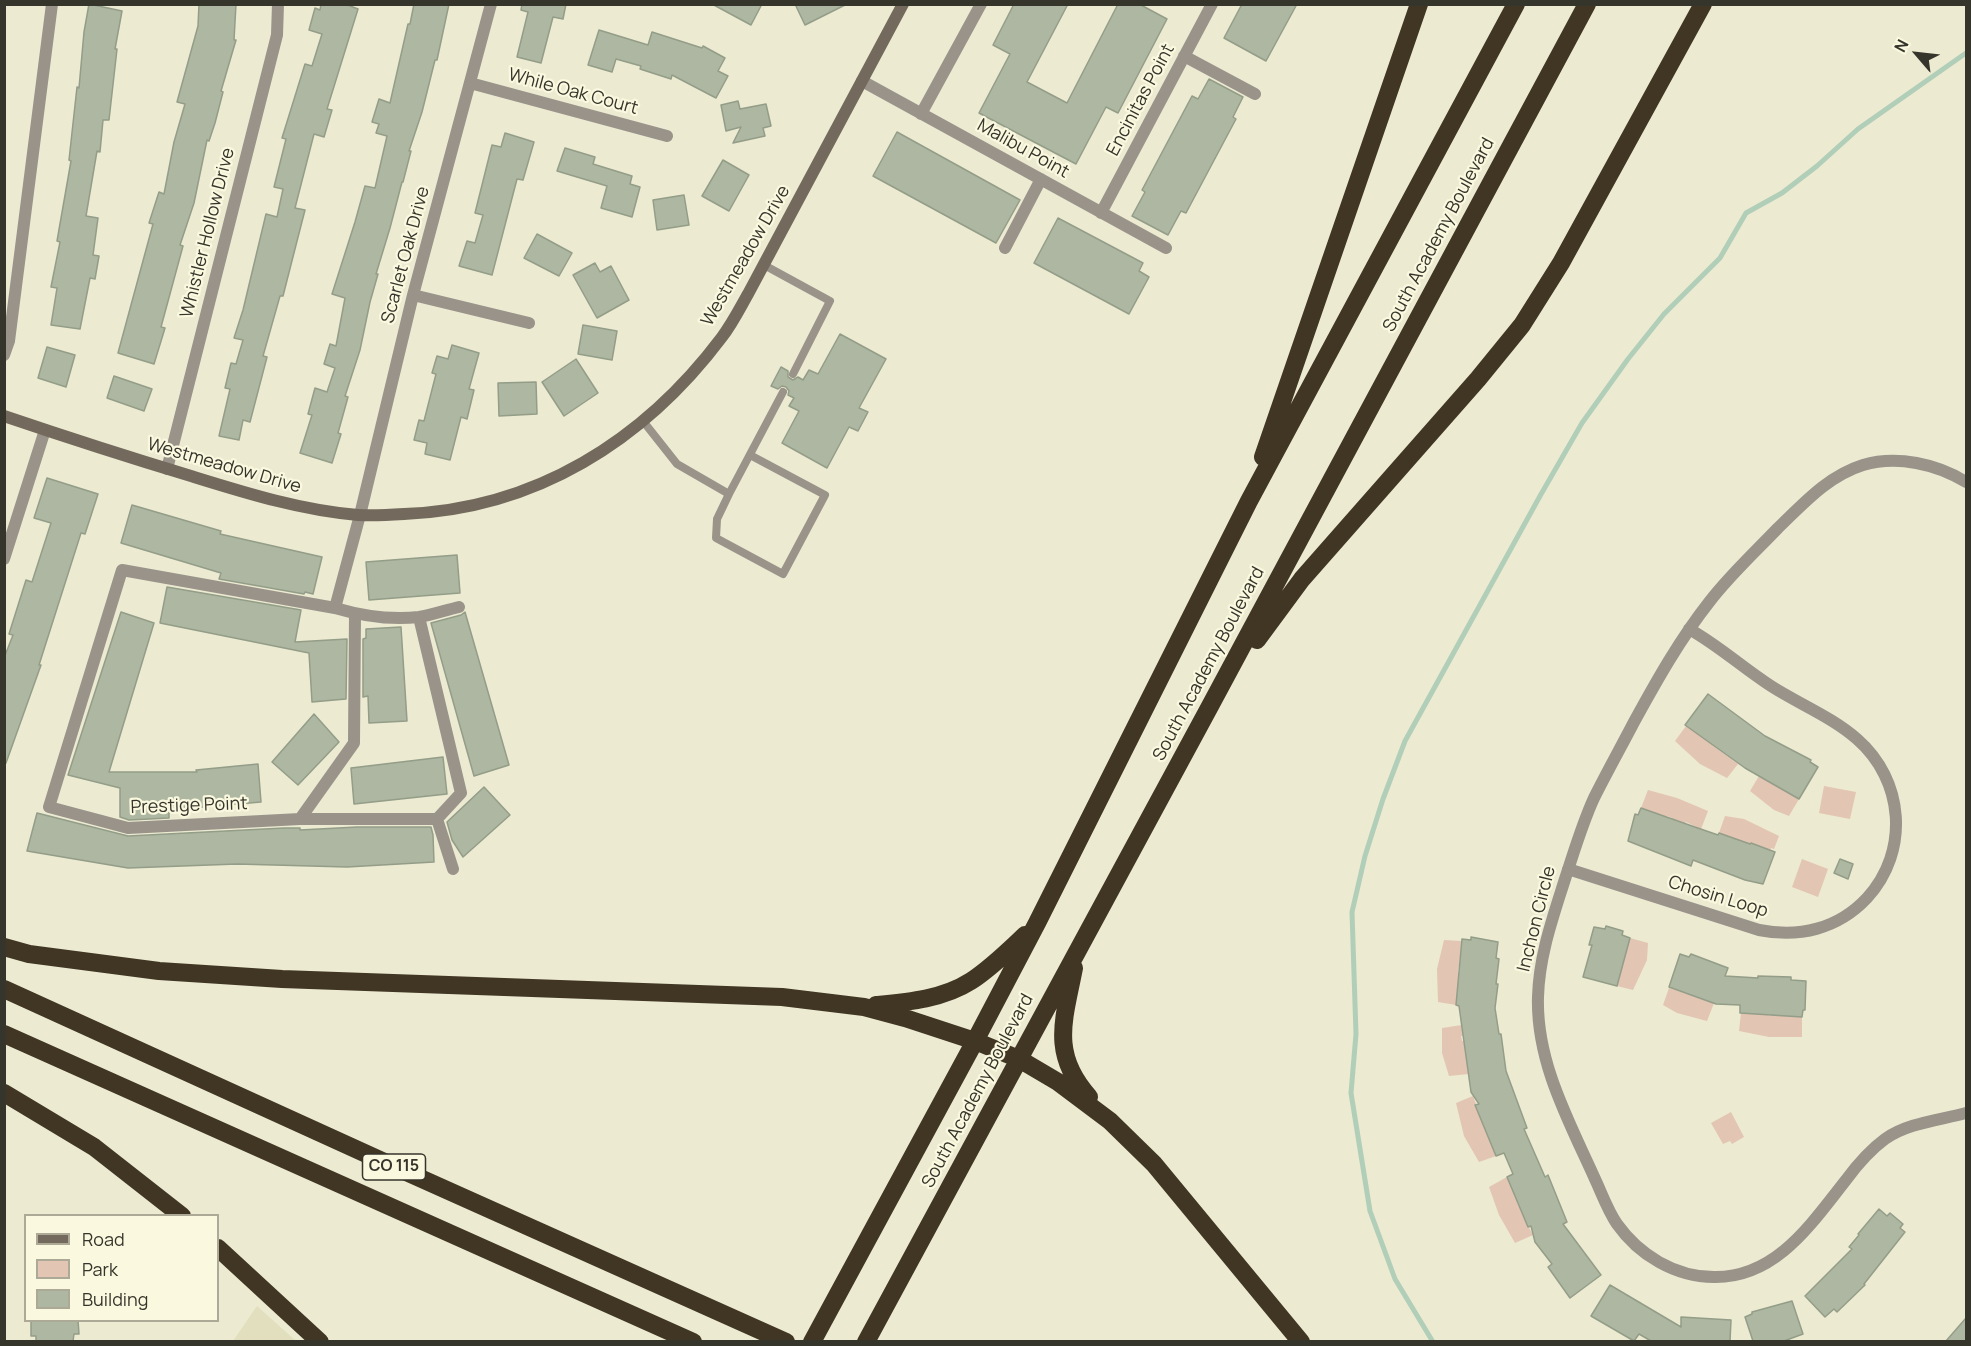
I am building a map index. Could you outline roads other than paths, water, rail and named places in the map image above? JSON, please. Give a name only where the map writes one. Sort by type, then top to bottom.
[{"type":"highway","points":[[1249,501],[1275,419],[1419,4]]},
{"type":"highway","name":"South Academy Boulevard","points":[[812,1341],[1037,923],[1249,501],[1516,4]]},
{"type":"highway","name":"South Academy Boulevard","points":[[866,1341],[1587,4]]},
{"type":"highway","points":[[1209,708],[1302,579],[1478,379],[1522,325],[1561,263],[1703,4]]},
{"type":"highway","points":[[864,1007],[934,996],[970,982],[997,961],[1037,923]]},
{"type":"highway","points":[[4,947],[29,954],[159,971],[282,979],[782,997],[864,1007],[975,1041],[1019,1059],[1058,1082],[1110,1120]]},
{"type":"highway","points":[[1077,951],[1062,1031],[1065,1059],[1075,1081],[1154,1164],[1301,1341]]},
{"type":"highway","name":"CO 115","points":[[4,989],[786,1341]]},
{"type":"highway","name":"CO 115","points":[[4,1034],[693,1341]]},
{"type":"highway","points":[[4,1093],[94,1147],[181,1214]]},
{"type":"highway","points":[[219,1249],[320,1341]]},
{"type":"street","points":[[4,356],[9,341],[52,4]]},
{"type":"street","name":"Whistler Hollow Drive","points":[[166,469],[277,35],[278,4]]},
{"type":"street","name":"Scarlet Oak Drive","points":[[360,515],[413,294],[491,4]]},
{"type":"street","name":"Westmeadow Drive","points":[[4,416],[266,499],[299,507],[360,515],[431,513],[463,508],[528,489],[574,468],[620,440],[662,405],[694,372],[724,335],[764,265],[903,4]]},
{"type":"street","points":[[921,114],[981,4]]},
{"type":"street","name":"Encinitas Point","points":[[1101,213],[1212,4]]},
{"type":"street","points":[[1184,56],[1255,94]]},
{"type":"street","name":"Malibu Point","points":[[862,81],[1166,248]]},
{"type":"street","name":"While Oak Court","points":[[470,83],[667,136]]},
{"type":"street","points":[[1005,248],[1041,179]]},
{"type":"street","points":[[413,294],[529,323]]},
{"type":"street","points":[[6,551],[45,430]]},
{"type":"street","name":"Inchon Circle","points":[[1966,482],[1954,474],[1936,468],[1904,462],[1877,462],[1845,472],[1811,496],[1731,576],[1689,629],[1663,668],[1595,797],[1568,869],[1542,958],[1538,998],[1541,1038],[1550,1073],[1612,1216],[1630,1241],[1653,1259],[1675,1269],[1703,1276],[1737,1275],[1761,1267],[1775,1259],[1797,1240],[1860,1163],[1886,1138],[1897,1132],[1966,1113]]},
{"type":"street","points":[[335,608],[360,515]]},
{"type":"street","name":"Prestige Point","points":[[437,819],[300,819],[128,828],[49,807],[122,570],[335,608],[355,614],[419,617],[459,607]]},
{"type":"street","points":[[300,819],[354,743],[355,614]]},
{"type":"street","points":[[419,617],[461,793],[437,819],[453,869]]},
{"type":"street","name":"Chosin Loop","points":[[1568,869],[1758,930],[1787,934],[1818,929],[1845,916],[1868,896],[1886,870],[1895,842],[1896,814],[1891,787],[1872,754],[1855,737],[1770,685],[1689,629]]},
{"type":"lane","points":[[764,265],[830,301],[793,374]]},
{"type":"lane","points":[[750,454],[825,495],[783,574],[717,538],[717,519],[729,494],[750,454],[783,392]]},
{"type":"lane","points":[[643,421],[677,464],[729,494]]},
{"type":"waterway","points":[[1433,1342],[1395,1279],[1370,1211],[1351,1093],[1356,1034],[1352,912],[1365,856],[1405,741],[1582,423],[1664,314],[1720,258],[1746,213],[1782,193],[1817,166],[1858,129],[1966,53]]}]
